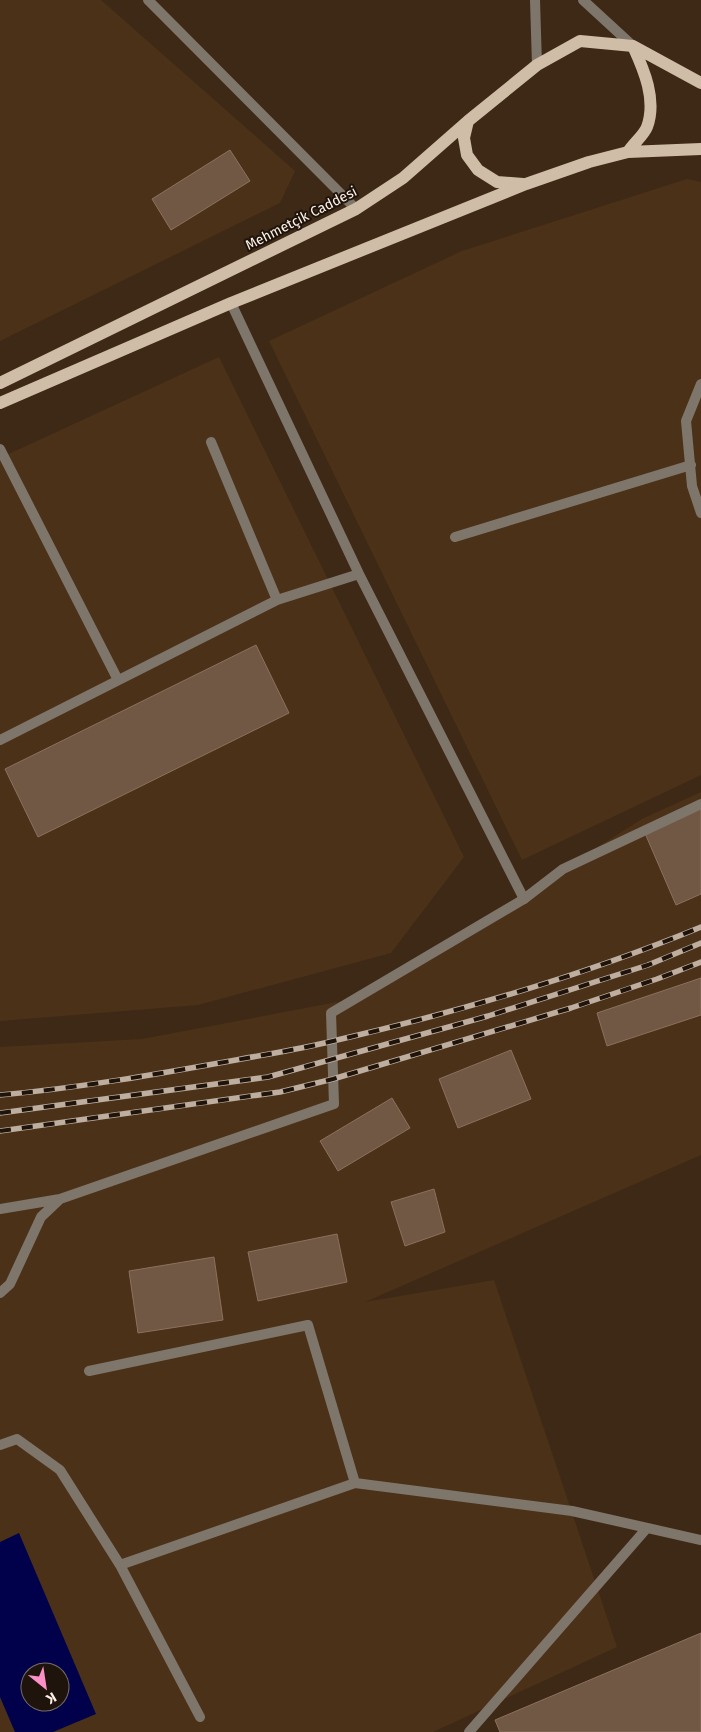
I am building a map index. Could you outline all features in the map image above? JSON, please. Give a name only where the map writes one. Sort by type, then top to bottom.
[{"type":"main road","name":"Mehmetçik Caddesi","points":[[0,383],[356,209],[403,178],[468,121],[537,65],[580,41],[633,46],[701,83]]},
{"type":"main road","points":[[628,152],[647,127],[651,102],[646,74],[633,46]]},
{"type":"main road","points":[[468,121],[464,138],[467,155],[478,170],[497,182],[526,184]]},
{"type":"main road","points":[[0,403],[232,303],[526,184],[588,162],[628,152],[701,149]]},
{"type":"street","points":[[148,0],[356,209]]},
{"type":"street","points":[[535,0],[537,65]]},
{"type":"street","points":[[583,0],[633,46]]},
{"type":"street","points":[[232,303],[359,574],[524,899]]},
{"type":"street","points":[[701,384],[686,421],[692,486],[701,513]]},
{"type":"street","points":[[211,442],[277,600]]},
{"type":"street","points":[[0,449],[118,680]]},
{"type":"street","points":[[455,537],[690,465]]},
{"type":"street","points":[[0,740],[277,600],[359,574]]},
{"type":"street","points":[[0,1208],[60,1199],[334,1104],[331,1013],[524,899],[563,869],[701,804]]},
{"type":"street","points":[[0,1293],[10,1284],[42,1217],[60,1199]]},
{"type":"street","points":[[89,1371],[308,1325],[355,1483]]},
{"type":"street","points":[[0,1445],[17,1439],[60,1470],[120,1565],[200,1717]]},
{"type":"street","points":[[120,1565],[355,1483],[572,1510],[701,1540]]},
{"type":"street","points":[[469,1732],[647,1528]]},
{"type":"shaded area","points":[[0,0],[101,0],[295,171],[280,203],[0,341]]},
{"type":"shaded area","points":[[687,179],[701,182],[701,775],[522,860],[269,341],[462,251]]},
{"type":"shaded area","points":[[219,357],[464,857],[391,953],[198,1005],[0,1021],[0,458]]},
{"type":"shaded area","points":[[701,792],[701,1155],[365,1302],[494,1280],[617,1647],[433,1732],[0,1732],[0,1047],[142,1039],[348,1000],[441,946],[642,819]]},
{"type":"shaded area","points":[[19,1533],[96,1714],[53,1732],[15,1732],[0,1697],[0,1542]]},
{"type":"building","points":[[230,150],[250,181],[171,230],[152,199]]},
{"type":"building","points":[[256,645],[289,713],[38,837],[5,769]]},
{"type":"building","points":[[701,806],[701,894],[676,905],[644,831]]},
{"type":"building","points":[[701,978],[701,1015],[607,1046],[597,1013]]},
{"type":"building","points":[[511,1050],[531,1099],[458,1128],[439,1079]]},
{"type":"building","points":[[392,1098],[410,1128],[338,1171],[320,1141]]},
{"type":"building","points":[[434,1189],[445,1232],[405,1246],[391,1202]]},
{"type":"building","points":[[337,1234],[347,1282],[258,1301],[248,1252]]},
{"type":"building","points":[[214,1257],[223,1320],[138,1333],[129,1271]]},
{"type":"building","points":[[701,1633],[701,1732],[500,1732],[495,1720]]},
{"type":"railway","points":[[0,1095],[89,1085],[177,1070],[297,1049],[380,1030],[519,992],[656,945],[701,927]]},
{"type":"railway","points":[[0,1113],[268,1077],[488,1016],[648,965],[701,943]]},
{"type":"railway","points":[[0,1131],[280,1092],[333,1079],[571,1008],[701,962]]}]
